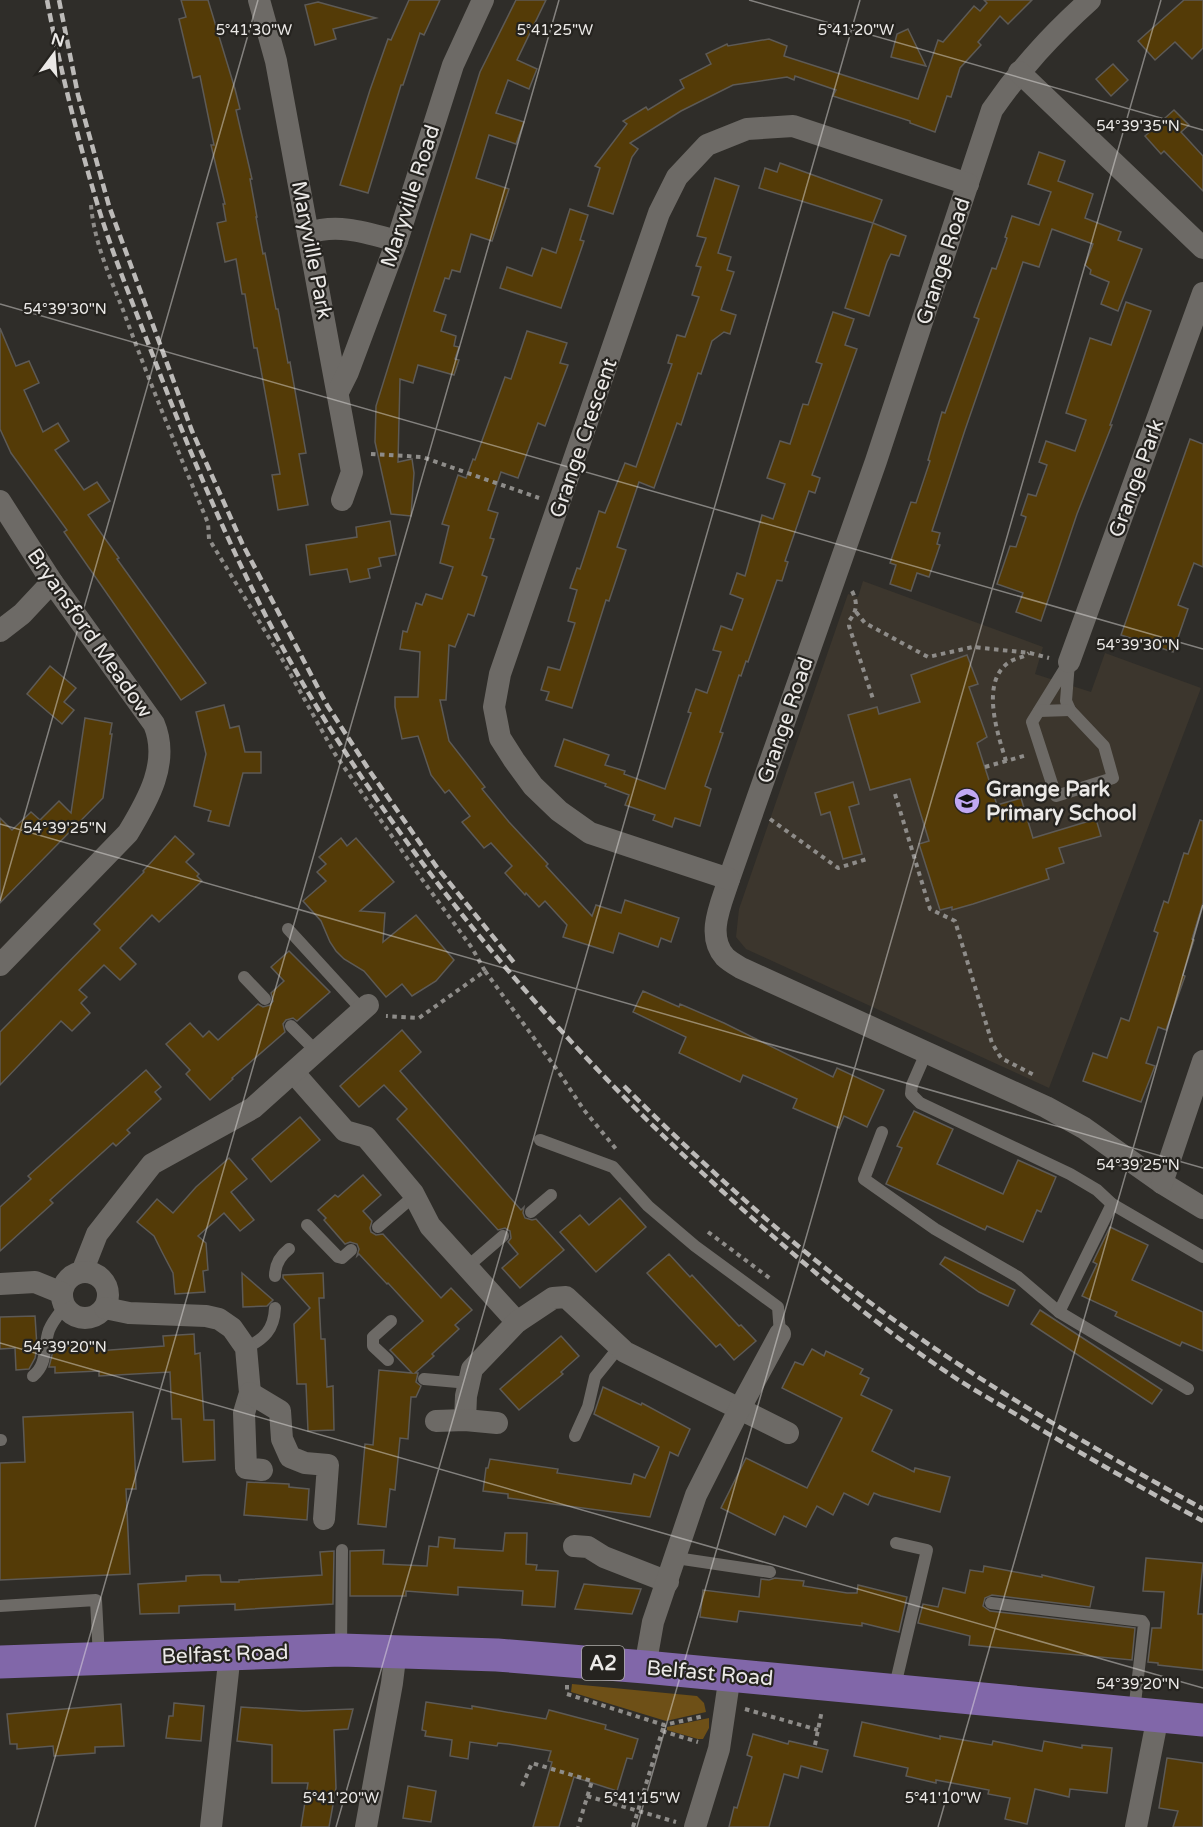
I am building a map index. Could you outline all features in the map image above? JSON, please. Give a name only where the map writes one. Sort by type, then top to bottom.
[{"type":"main road","name":"Belfast Road","points":[[0,1662],[230,1653],[396,1650],[497,1655],[645,1667],[728,1697],[828,1684],[1203,1720]]},
{"type":"street","name":"Maryville Park","points":[[259,0],[276,61],[352,472],[342,500]]},
{"type":"street","name":"Maryville Road","points":[[338,392],[348,372],[397,241],[453,65],[483,0]]},
{"type":"street","name":"Grange Road","points":[[1090,0],[1058,29],[1019,72],[992,110],[876,461],[729,879],[715,925],[719,948],[726,958],[741,968],[1046,1107],[1084,1128],[1162,1183],[1203,1208]]},
{"type":"street","points":[[1019,72],[1203,248]]},
{"type":"street","name":"Grange Crescent","points":[[729,879],[590,833],[559,811],[533,786],[500,738],[495,722],[495,691],[659,213],[677,177],[707,145],[747,129],[793,126],[968,184]]},
{"type":"street","points":[[308,232],[322,228],[355,230],[397,241]]},
{"type":"street","name":"Grange Park","points":[[1069,662],[1203,293]]},
{"type":"street","name":"Bryansford Meadow","points":[[0,501],[52,582],[154,723],[160,738],[160,760],[153,785],[143,809],[128,833],[0,965]]},
{"type":"street","points":[[0,631],[22,614],[52,582]]},
{"type":"street","points":[[82,1272],[97,1234],[152,1164],[253,1108],[366,1008]]},
{"type":"street","points":[[1162,1183],[1203,1061]]},
{"type":"street","points":[[294,1073],[345,1131],[366,1137],[414,1196],[430,1226],[517,1322]]},
{"type":"street","points":[[0,1284],[35,1282],[64,1299],[74,1315],[81,1318],[89,1318],[105,1308],[108,1293],[104,1281],[90,1272],[82,1272],[70,1278],[65,1284],[64,1299]]},
{"type":"street","points":[[465,1420],[466,1396],[472,1370],[517,1322],[553,1298],[566,1297],[625,1352],[788,1433]]},
{"type":"street","points":[[105,1308],[129,1313],[212,1317],[232,1328],[246,1348],[250,1393],[244,1413],[246,1468],[262,1470]]},
{"type":"street","points":[[645,1667],[653,1622],[696,1495],[738,1410],[780,1334]]},
{"type":"street","points":[[250,1393],[280,1411],[282,1439],[290,1457],[306,1463],[328,1465],[324,1519]]},
{"type":"street","points":[[436,1421],[465,1420],[497,1423]]},
{"type":"street","points":[[574,1546],[588,1547],[604,1557],[668,1582]]},
{"type":"street","points":[[366,1827],[396,1650]]},
{"type":"street","points":[[211,1827],[230,1653]]},
{"type":"street","points":[[688,1825],[719,1749],[728,1697]]},
{"type":"street","points":[[1136,1827],[1146,1715]]},
{"type":"lane","points":[[1069,662],[1066,701],[1070,710],[1104,746],[1113,778],[1056,796],[1032,722],[1069,662]]},
{"type":"lane","points":[[1039,711],[1070,710]]},
{"type":"lane","points":[[288,929],[366,1008]]},
{"type":"lane","points":[[244,977],[265,999]]},
{"type":"lane","points":[[291,1026],[317,1052]]},
{"type":"lane","points":[[926,1053],[912,1086],[912,1094],[920,1103],[1070,1174],[1097,1190],[1112,1204],[1203,1257]]},
{"type":"lane","points":[[882,1132],[864,1179],[936,1229],[1018,1277],[1059,1312],[1188,1389]]},
{"type":"lane","points":[[540,1140],[614,1167],[648,1206],[694,1246],[778,1307],[780,1334]]},
{"type":"lane","points":[[531,1212],[551,1195]]},
{"type":"lane","points":[[378,1227],[414,1196]]},
{"type":"lane","points":[[1059,1312],[1112,1204]]},
{"type":"lane","points":[[307,1225],[338,1257],[342,1257],[351,1250]]},
{"type":"lane","points":[[467,1267],[503,1236]]},
{"type":"lane","points":[[275,1276],[275,1267],[281,1256],[289,1249]]},
{"type":"lane","points":[[33,1376],[42,1368],[48,1333],[64,1299]]},
{"type":"lane","points":[[246,1348],[267,1335],[272,1323],[274,1308]]},
{"type":"lane","points":[[388,1360],[373,1346],[374,1338],[390,1321]]},
{"type":"lane","points":[[575,1436],[588,1407],[595,1377],[620,1346]]},
{"type":"lane","points":[[424,1379],[469,1383]]},
{"type":"lane","points":[[894,1690],[927,1550],[896,1543]]},
{"type":"lane","points":[[341,1650],[342,1550]]},
{"type":"lane","points":[[676,1558],[770,1572]]},
{"type":"lane","points":[[0,1606],[96,1600],[99,1659]]},
{"type":"lane","points":[[991,1604],[1142,1621],[1144,1624],[1146,1715]]},
{"type":"path","points":[[91,205],[99,243],[110,275],[157,400],[203,511],[209,538],[282,659],[335,754],[584,1110],[622,1155]]},
{"type":"path","points":[[348,453],[422,457],[560,506]]},
{"type":"path","points":[[835,580],[850,588],[855,596],[856,612],[865,623],[928,657],[972,646],[1030,653],[1069,662]]},
{"type":"path","points":[[856,612],[849,621],[849,626],[873,699]]},
{"type":"path","points":[[1006,761],[995,725],[993,694],[998,676],[1008,663],[1030,653]]},
{"type":"path","points":[[985,767],[1041,751]]},
{"type":"path","points":[[895,794],[930,909],[955,921],[992,1043],[1001,1058],[1031,1073],[1049,1088],[1046,1107]]},
{"type":"path","points":[[754,810],[778,823],[838,868],[867,858]]},
{"type":"path","points":[[366,1008],[388,1017],[419,1018],[485,971]]},
{"type":"path","points":[[701,1228],[768,1275],[774,1282]]},
{"type":"path","points":[[568,1660],[567,1694],[663,1725],[728,1697],[818,1730]]},
{"type":"path","points":[[815,1745],[828,1684]]},
{"type":"path","points":[[633,1827],[663,1725]]},
{"type":"path","points":[[662,1731],[719,1749]]},
{"type":"path","points":[[522,1786],[532,1763],[592,1781],[578,1827]]},
{"type":"path","points":[[587,1796],[688,1825]]},
{"type":"shaded area","name":"Grange Park Primary School","points":[[863,581],[1043,647],[1035,674],[1091,692],[1105,653],[1201,688],[1049,1088],[746,949],[736,937],[739,909],[848,594],[858,597]]},
{"type":"shaded area","points":[[572,1684],[697,1696],[704,1703],[706,1712],[666,1721],[571,1692]]},
{"type":"shaded area","points":[[709,1718],[709,1728],[703,1739],[667,1730],[667,1727]]},
{"type":"building","points":[[181,0],[208,0],[235,89],[240,109],[236,110],[252,179],[250,179],[263,254],[265,253],[276,309],[278,309],[288,363],[290,362],[306,453],[299,454],[308,505],[278,510],[272,475],[280,474],[257,348],[254,348],[245,294],[242,294],[236,259],[225,262],[217,223],[226,221],[223,204],[225,204],[211,145],[214,145],[200,76],[193,78],[179,19],[186,17]]},
{"type":"building","points":[[409,0],[440,0],[424,35],[420,33],[403,85],[401,85],[368,193],[340,185],[388,39],[391,40]]},
{"type":"building","points":[[516,0],[546,0],[517,60],[537,69],[529,89],[508,80],[496,113],[524,122],[516,144],[489,135],[476,178],[509,189],[492,241],[471,234],[460,272],[452,270],[449,279],[445,278],[434,311],[446,315],[441,331],[456,336],[454,346],[459,347],[455,359],[459,360],[454,375],[418,365],[413,383],[400,379],[398,462],[412,459],[414,473],[411,516],[391,514],[375,442],[376,406],[480,72]]},
{"type":"building","points":[[984,0],[1032,0],[1008,24],[1000,16],[978,42],[981,45],[960,68],[951,97],[947,96],[935,132],[910,123],[910,121],[833,96],[836,90],[795,76],[794,80],[787,77],[733,85],[681,111],[630,143],[638,149],[632,157],[613,214],[588,206],[600,168],[595,166],[627,124],[623,121],[646,107],[648,110],[684,88],[680,80],[711,64],[706,54],[727,44],[728,46],[769,39],[787,46],[784,56],[918,99],[938,40],[943,42],[974,6],[980,11],[987,3]]},
{"type":"building","points":[[1184,0],[1203,0],[1203,48],[1192,59],[1175,42],[1155,60],[1138,41]]},
{"type":"building","points":[[318,2],[376,18],[333,29],[336,39],[315,45],[305,5]]},
{"type":"building","points":[[908,29],[926,66],[891,57],[897,34]]},
{"type":"building","points":[[1113,64],[1128,80],[1111,96],[1096,79]]},
{"type":"building","points":[[1174,110],[1189,125],[1181,132],[1203,156],[1203,191],[1164,151],[1161,154],[1145,136]]},
{"type":"building","points":[[1039,152],[1065,161],[1058,181],[1093,194],[1085,218],[1121,232],[1118,240],[1142,249],[1118,311],[1101,304],[1109,282],[1090,274],[1091,270],[1085,265],[1093,244],[1052,229],[1039,267],[1023,262],[932,531],[940,533],[937,544],[940,545],[929,577],[917,573],[911,591],[890,584],[896,565],[890,563],[911,502],[916,503],[930,461],[928,460],[942,412],[945,413],[979,319],[974,317],[992,268],[996,269],[1012,216],[1039,225],[1051,192],[1028,184]]},
{"type":"building","points":[[780,163],[882,200],[873,223],[759,188],[765,168],[777,172]]},
{"type":"building","points":[[715,178],[739,186],[718,253],[731,257],[727,270],[734,272],[721,310],[736,315],[730,334],[724,332],[712,341],[701,374],[698,373],[681,425],[677,423],[654,488],[639,482],[617,547],[626,550],[609,601],[606,600],[572,708],[546,700],[549,692],[541,690],[548,667],[560,670],[575,623],[568,621],[577,590],[570,588],[577,568],[580,569],[599,511],[605,513],[625,463],[636,467],[672,364],[668,363],[677,335],[685,337],[699,297],[692,295],[701,267],[696,266],[706,238],[697,236]]},
{"type":"building","points":[[570,209],[588,215],[580,240],[584,241],[561,308],[500,288],[507,267],[532,276],[542,248],[556,253]]},
{"type":"building","points":[[873,223],[906,236],[899,256],[891,254],[887,262],[869,316],[845,308]]},
{"type":"building","points":[[1126,302],[1151,311],[1110,425],[1112,425],[1077,514],[1041,621],[1016,612],[1023,593],[997,584],[1010,546],[1016,547],[1026,517],[1021,515],[1028,494],[1036,496],[1047,465],[1039,462],[1046,441],[1075,451],[1086,420],[1066,413],[1090,338],[1111,345]]},
{"type":"building","points":[[833,312],[854,319],[845,345],[857,349],[812,475],[820,478],[815,493],[809,491],[785,561],[788,562],[782,581],[777,580],[748,662],[746,661],[741,676],[739,675],[705,786],[711,789],[700,826],[675,818],[672,827],[653,820],[655,815],[625,805],[629,795],[605,786],[606,784],[555,766],[564,739],[609,755],[605,765],[625,771],[624,774],[665,789],[691,713],[688,712],[696,689],[707,693],[721,652],[713,650],[721,626],[732,630],[743,599],[730,594],[737,573],[745,576],[762,515],[773,519],[785,484],[767,478],[780,441],[790,444],[803,404],[808,405],[822,364],[816,362]]},
{"type":"building","points":[[0,328],[16,366],[29,361],[39,383],[24,390],[43,432],[58,423],[69,441],[55,450],[84,490],[97,482],[110,501],[88,515],[206,683],[181,700],[64,532],[67,530],[11,453],[0,429]]},
{"type":"building","points":[[527,331],[567,343],[560,363],[568,365],[545,426],[538,423],[518,478],[501,472],[488,510],[498,513],[490,538],[494,539],[482,575],[487,577],[474,616],[468,614],[455,647],[449,645],[446,700],[440,700],[449,741],[485,787],[482,789],[548,864],[546,866],[592,916],[596,905],[621,913],[625,900],[679,918],[671,942],[661,938],[658,947],[619,933],[613,953],[563,937],[567,925],[545,901],[539,907],[526,893],[525,895],[505,873],[512,866],[491,843],[484,848],[462,822],[470,816],[449,790],[445,793],[431,775],[418,736],[402,739],[395,707],[395,697],[418,697],[420,652],[400,649],[403,631],[407,632],[416,603],[422,605],[426,594],[442,599],[453,567],[440,563],[449,526],[442,524],[458,475],[466,478],[473,459],[475,460],[505,377],[511,379]]},
{"type":"building","points":[[1190,439],[1203,444],[1203,567],[1194,563],[1178,605],[1188,609],[1173,652],[1121,635]]},
{"type":"building","points":[[390,521],[396,555],[379,558],[381,566],[368,569],[370,578],[350,582],[347,569],[310,575],[306,545],[357,537],[356,527]]},
{"type":"building","points":[[967,655],[978,684],[969,687],[987,737],[977,743],[997,805],[1021,798],[1033,838],[1096,819],[1101,836],[1059,848],[1064,863],[1046,869],[1049,879],[952,910],[952,907],[940,910],[919,844],[929,841],[910,779],[870,790],[848,715],[877,707],[879,714],[920,702],[911,675]]},
{"type":"building","points":[[50,666],[76,688],[64,702],[74,710],[62,724],[27,694]]},
{"type":"building","points":[[224,705],[230,728],[239,726],[245,752],[261,752],[261,773],[243,773],[229,826],[208,821],[211,811],[194,806],[206,754],[196,712]]},
{"type":"building","points":[[85,718],[112,723],[103,798],[0,903],[0,818],[12,830],[31,812],[40,820],[59,801],[71,813]]},
{"type":"building","points":[[853,782],[859,804],[849,807],[862,854],[843,859],[830,812],[821,815],[815,793]]},
{"type":"building","points":[[1200,820],[1203,821],[1203,903],[1183,975],[1185,976],[1166,1030],[1158,1027],[1146,1063],[1155,1066],[1141,1102],[1083,1081],[1093,1053],[1107,1058],[1121,1018],[1129,1021],[1158,933],[1154,931],[1164,901],[1168,903],[1184,853],[1188,854]]},
{"type":"building","points":[[175,836],[194,854],[186,862],[199,874],[197,876],[202,881],[159,922],[152,915],[120,948],[136,964],[120,980],[104,965],[79,990],[87,997],[81,1003],[90,1013],[72,1031],[61,1021],[0,1085],[0,1032],[100,930],[94,924]]},
{"type":"building","points":[[341,838],[347,846],[356,838],[394,882],[360,911],[385,913],[383,942],[416,915],[454,960],[436,981],[412,996],[402,984],[386,997],[364,971],[344,959],[336,951],[321,921],[303,901],[326,881],[317,872],[326,864],[319,857]]},
{"type":"building","points":[[289,951],[330,992],[297,1021],[293,1018],[286,1020],[283,1024],[285,1032],[210,1100],[186,1074],[190,1070],[166,1044],[190,1023],[203,1037],[209,1031],[218,1040],[258,1004],[263,1007],[270,1005],[273,1001],[271,993],[284,981],[271,967]]},
{"type":"building","points":[[643,991],[724,1023],[833,1077],[837,1068],[884,1090],[867,1127],[844,1116],[839,1128],[793,1108],[797,1099],[743,1075],[740,1082],[679,1053],[686,1037],[633,1012]]},
{"type":"building","points":[[402,1030],[421,1052],[400,1071],[521,1210],[524,1207],[525,1218],[536,1219],[564,1250],[520,1288],[502,1268],[518,1254],[508,1242],[511,1238],[510,1231],[505,1228],[498,1230],[397,1119],[407,1109],[384,1085],[359,1107],[340,1086]]},
{"type":"building","points":[[146,1070],[161,1087],[155,1092],[161,1099],[127,1130],[130,1133],[116,1146],[113,1143],[50,1200],[53,1203],[0,1251],[0,1207],[31,1179],[28,1176]]},
{"type":"building","points":[[914,1111],[953,1129],[937,1164],[1003,1194],[1018,1160],[1056,1177],[1041,1212],[1037,1210],[1023,1242],[987,1226],[985,1230],[886,1184],[902,1148],[897,1146]]},
{"type":"building","points":[[300,1117],[320,1140],[271,1182],[252,1159]]},
{"type":"building","points":[[229,1158],[247,1179],[231,1192],[254,1220],[240,1231],[224,1213],[198,1236],[206,1243],[208,1270],[203,1271],[205,1292],[175,1294],[173,1273],[154,1236],[137,1222],[157,1199],[173,1213],[196,1187]]},
{"type":"building","points":[[363,1175],[381,1195],[363,1211],[372,1221],[371,1232],[376,1235],[383,1234],[441,1298],[451,1288],[472,1310],[455,1325],[459,1329],[415,1373],[418,1373],[416,1382],[421,1386],[416,1397],[411,1397],[408,1439],[400,1438],[395,1490],[390,1489],[386,1527],[358,1524],[365,1444],[373,1445],[379,1370],[412,1373],[390,1350],[423,1321],[359,1254],[357,1256],[359,1249],[357,1244],[350,1242],[345,1244],[318,1210],[335,1195],[338,1197]]},
{"type":"building","points":[[620,1198],[646,1227],[596,1272],[560,1232],[580,1215],[589,1225]]},
{"type":"building","points":[[1110,1227],[1148,1245],[1132,1280],[1203,1312],[1203,1351],[1182,1342],[1180,1346],[1115,1316],[1117,1312],[1082,1296],[1097,1264],[1093,1262]]},
{"type":"building","points":[[669,1254],[756,1341],[734,1360],[720,1344],[716,1347],[647,1273]]},
{"type":"building","points":[[945,1257],[1015,1290],[1008,1306],[979,1292],[940,1264]]},
{"type":"building","points":[[242,1273],[273,1300],[267,1306],[243,1307]]},
{"type":"building","points":[[323,1273],[324,1298],[319,1298],[321,1339],[325,1339],[327,1387],[333,1386],[334,1430],[308,1431],[306,1384],[297,1384],[294,1324],[310,1308],[283,1278],[283,1275]]},
{"type":"building","points":[[1040,1310],[1162,1390],[1152,1404],[1031,1324]]},
{"type":"building","points":[[35,1316],[37,1347],[35,1358],[29,1369],[16,1370],[15,1348],[0,1349],[0,1317]]},
{"type":"building","points":[[194,1334],[195,1354],[200,1353],[204,1420],[214,1420],[215,1460],[183,1462],[181,1419],[172,1419],[170,1372],[99,1376],[99,1371],[55,1373],[55,1367],[49,1367],[54,1347],[97,1344],[97,1351],[164,1346],[163,1336]]},
{"type":"building","points":[[561,1336],[579,1356],[561,1372],[563,1374],[519,1410],[500,1389]]},
{"type":"building","points":[[812,1349],[824,1356],[826,1351],[863,1369],[860,1374],[869,1378],[861,1395],[892,1410],[872,1451],[914,1472],[915,1468],[950,1477],[940,1512],[874,1493],[868,1505],[844,1493],[833,1515],[817,1506],[806,1527],[784,1516],[775,1535],[721,1508],[746,1458],[807,1488],[842,1418],[782,1388],[795,1362],[803,1365]]},
{"type":"building","points":[[603,1387],[641,1405],[642,1403],[690,1429],[678,1456],[670,1452],[650,1517],[508,1498],[508,1494],[483,1491],[486,1468],[488,1468],[490,1459],[558,1469],[557,1473],[631,1484],[634,1474],[645,1478],[659,1447],[594,1414]]},
{"type":"building","points":[[133,1412],[136,1489],[126,1489],[130,1574],[0,1580],[0,1463],[25,1462],[23,1417]]},
{"type":"building","points":[[247,1482],[289,1484],[289,1487],[309,1489],[307,1520],[244,1515]]},
{"type":"building","points":[[505,1533],[527,1533],[526,1564],[537,1565],[536,1570],[558,1571],[555,1607],[522,1605],[523,1591],[458,1587],[458,1595],[406,1591],[406,1596],[350,1596],[350,1551],[384,1550],[383,1564],[427,1566],[429,1546],[438,1547],[439,1537],[455,1539],[454,1548],[503,1551]]},
{"type":"building","points":[[334,1551],[333,1604],[235,1610],[235,1604],[179,1606],[179,1613],[140,1614],[138,1584],[186,1581],[186,1576],[204,1575],[220,1575],[221,1582],[239,1582],[239,1580],[322,1575],[320,1552]]},
{"type":"building","points":[[1146,1558],[1203,1563],[1198,1614],[1203,1614],[1203,1670],[1148,1662],[1152,1628],[1161,1628],[1164,1592],[1143,1591]]},
{"type":"building","points":[[984,1566],[1042,1577],[1042,1575],[1094,1587],[1090,1607],[992,1595],[985,1598],[983,1606],[990,1611],[1135,1628],[1132,1660],[969,1645],[970,1636],[918,1623],[923,1604],[938,1607],[943,1588],[965,1593],[970,1570],[983,1572]]},
{"type":"building","points":[[761,1579],[804,1581],[803,1586],[847,1593],[857,1593],[858,1585],[907,1597],[899,1632],[862,1623],[862,1626],[739,1611],[737,1622],[700,1617],[703,1590],[759,1597]]},
{"type":"building","points":[[584,1584],[641,1589],[632,1614],[575,1609]]},
{"type":"building","points":[[426,1702],[472,1709],[472,1706],[546,1719],[549,1710],[606,1725],[605,1729],[638,1739],[632,1759],[627,1758],[617,1791],[574,1777],[559,1827],[533,1827],[552,1762],[548,1761],[551,1751],[508,1744],[498,1743],[497,1746],[470,1742],[468,1759],[450,1756],[452,1740],[425,1736],[426,1731],[422,1730]]},
{"type":"building","points":[[174,1703],[204,1706],[201,1741],[166,1738],[169,1716],[173,1716]]},
{"type":"building","points":[[121,1704],[124,1746],[95,1747],[95,1753],[54,1756],[53,1746],[17,1749],[17,1744],[10,1744],[7,1714]]},
{"type":"building","points":[[241,1707],[303,1711],[353,1709],[348,1729],[334,1730],[336,1788],[329,1827],[301,1827],[308,1783],[272,1783],[272,1745],[237,1741]]},
{"type":"building","points":[[862,1722],[940,1739],[940,1736],[992,1745],[993,1741],[1042,1751],[1044,1741],[1082,1748],[1082,1745],[1112,1748],[1107,1793],[1070,1789],[1069,1797],[1035,1789],[1027,1824],[1005,1819],[1010,1798],[988,1794],[989,1790],[936,1780],[936,1783],[906,1776],[908,1768],[854,1756]]},
{"type":"building","points":[[753,1734],[788,1744],[789,1741],[828,1750],[822,1772],[801,1766],[798,1778],[784,1774],[769,1827],[729,1827],[752,1757],[747,1755]]},
{"type":"building","points":[[1167,1758],[1203,1763],[1203,1827],[1173,1827],[1178,1811],[1159,1808]]},
{"type":"building","points":[[408,1786],[436,1791],[431,1822],[403,1818]]},
{"type":"railway","points":[[47,0],[69,102],[103,223],[173,406],[229,541],[272,628],[320,712],[362,778],[454,905],[555,1024],[664,1137],[777,1240],[834,1288],[893,1334],[963,1383],[1094,1461],[1203,1521]]},
{"type":"railway","points":[[59,0],[78,95],[109,206],[192,431],[242,543],[327,705],[371,773],[436,866],[516,965]]},
{"type":"railway","points":[[624,1086],[742,1198],[868,1301],[990,1385],[1074,1436],[1203,1509]]},
{"type":"place","name":"Grange Park Primary School","points":[[967,801]]}]
